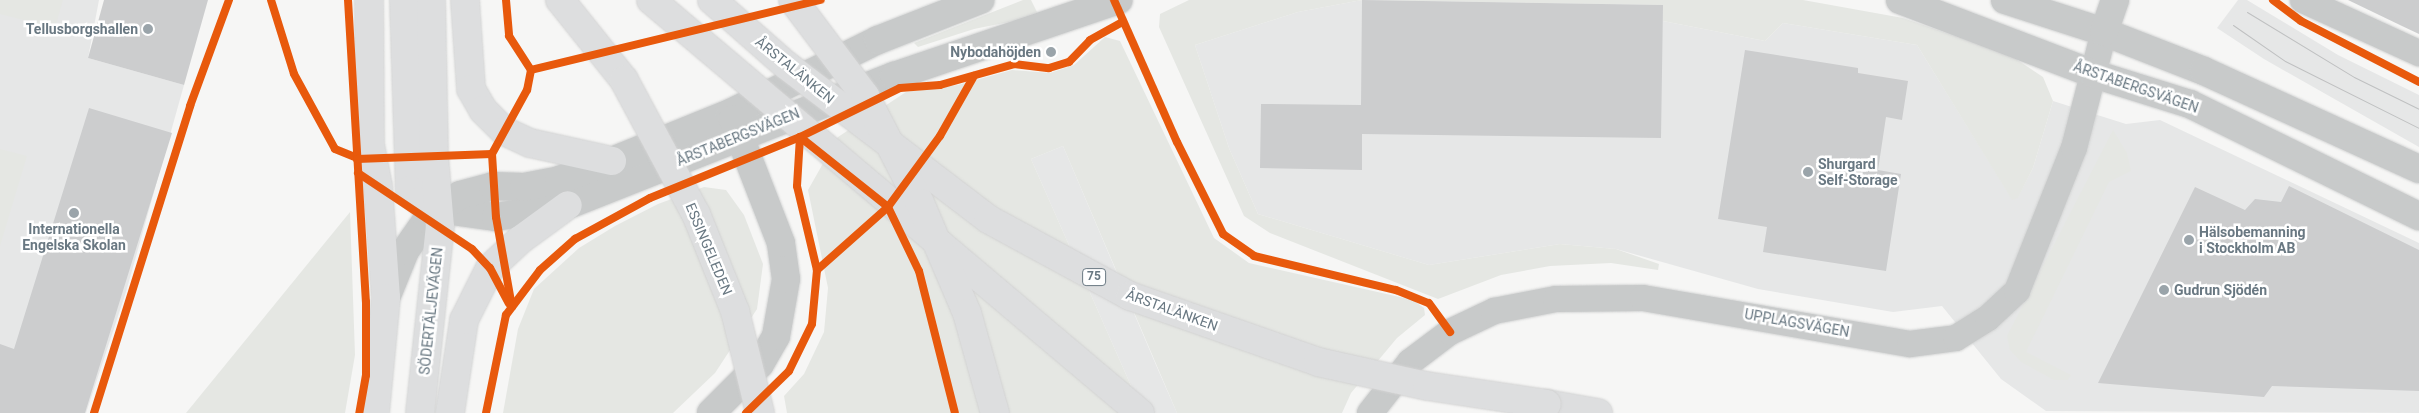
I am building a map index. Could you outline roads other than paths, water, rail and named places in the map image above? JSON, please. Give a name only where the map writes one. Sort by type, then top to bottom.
[{"type":"main road","points":[[369,0],[370,145],[378,186],[386,298],[375,413]]},
{"type":"main road","points":[[404,0],[410,190],[420,202],[437,209]]},
{"type":"main road","name":"SÖDERTÄLJEVÄGEN","points":[[420,413],[440,227],[437,209],[431,0]]},
{"type":"main road","points":[[465,0],[471,90],[483,110],[504,131],[530,143],[612,161]]},
{"type":"main road","name":"ESSINGELEDEN","points":[[560,0],[624,80],[696,214],[735,311],[760,413]]},
{"type":"main road","points":[[651,0],[1140,413]]},
{"type":"main road","name":"ÅRSTALÄNKEN","points":[[712,0],[786,65],[988,219],[1130,296],[1318,362],[1427,386],[1598,413]]},
{"type":"main road","points":[[793,0],[865,96],[920,203],[966,312],[995,413]]},
{"type":"main road","points":[[450,413],[464,320],[490,268],[520,240],[568,205]]},
{"type":"street","name":"ÅRSTABERGSVÄGEN","points":[[437,209],[496,217],[568,205],[735,124],[878,40],[980,0]]},
{"type":"street","name":"ÅRSTABERGSVÄGEN","points":[[386,298],[405,251],[437,209],[468,192],[493,186],[524,187],[559,180],[612,161],[894,76],[1069,9],[1118,0]]},
{"type":"street","name":"ÅRSTABERGSVÄGEN","points":[[1900,0],[2094,74],[2190,104],[2419,216]]},
{"type":"street","points":[[2004,0],[2104,32],[2204,71],[2419,169]]},
{"type":"street","points":[[2104,32],[2115,0]]},
{"type":"street","points":[[2303,0],[2419,53]]},
{"type":"street","name":"UPPLAGSVÄGEN","points":[[1370,413],[1410,362],[1450,332],[1494,311],[1556,299],[1643,298],[1910,344],[1956,338],[1988,318],[2017,291],[2074,148],[2104,32]]},
{"type":"street","points":[[711,413],[760,364],[776,336],[786,279],[781,243],[735,124]]},
{"type":"tram line","points":[[2247,12],[2354,77],[2419,109]]},
{"type":"tram line","points":[[2233,25],[2285,61],[2419,128]]},
{"type":"place","name":"Tellusborgshallen","points":[[148,29]]},
{"type":"place","name":"Nybodahöjden","points":[[1051,52]]},
{"type":"place","name":"Shurgard Self-Storage","points":[[1808,172]]},
{"type":"place","name":"Internationella Engelska Skolan","points":[[74,213]]},
{"type":"place","name":"Hälsobemanning i Stockholm AB","points":[[2189,240]]},
{"type":"place","name":"Gudrun Sjödén","points":[[2164,290]]}]
